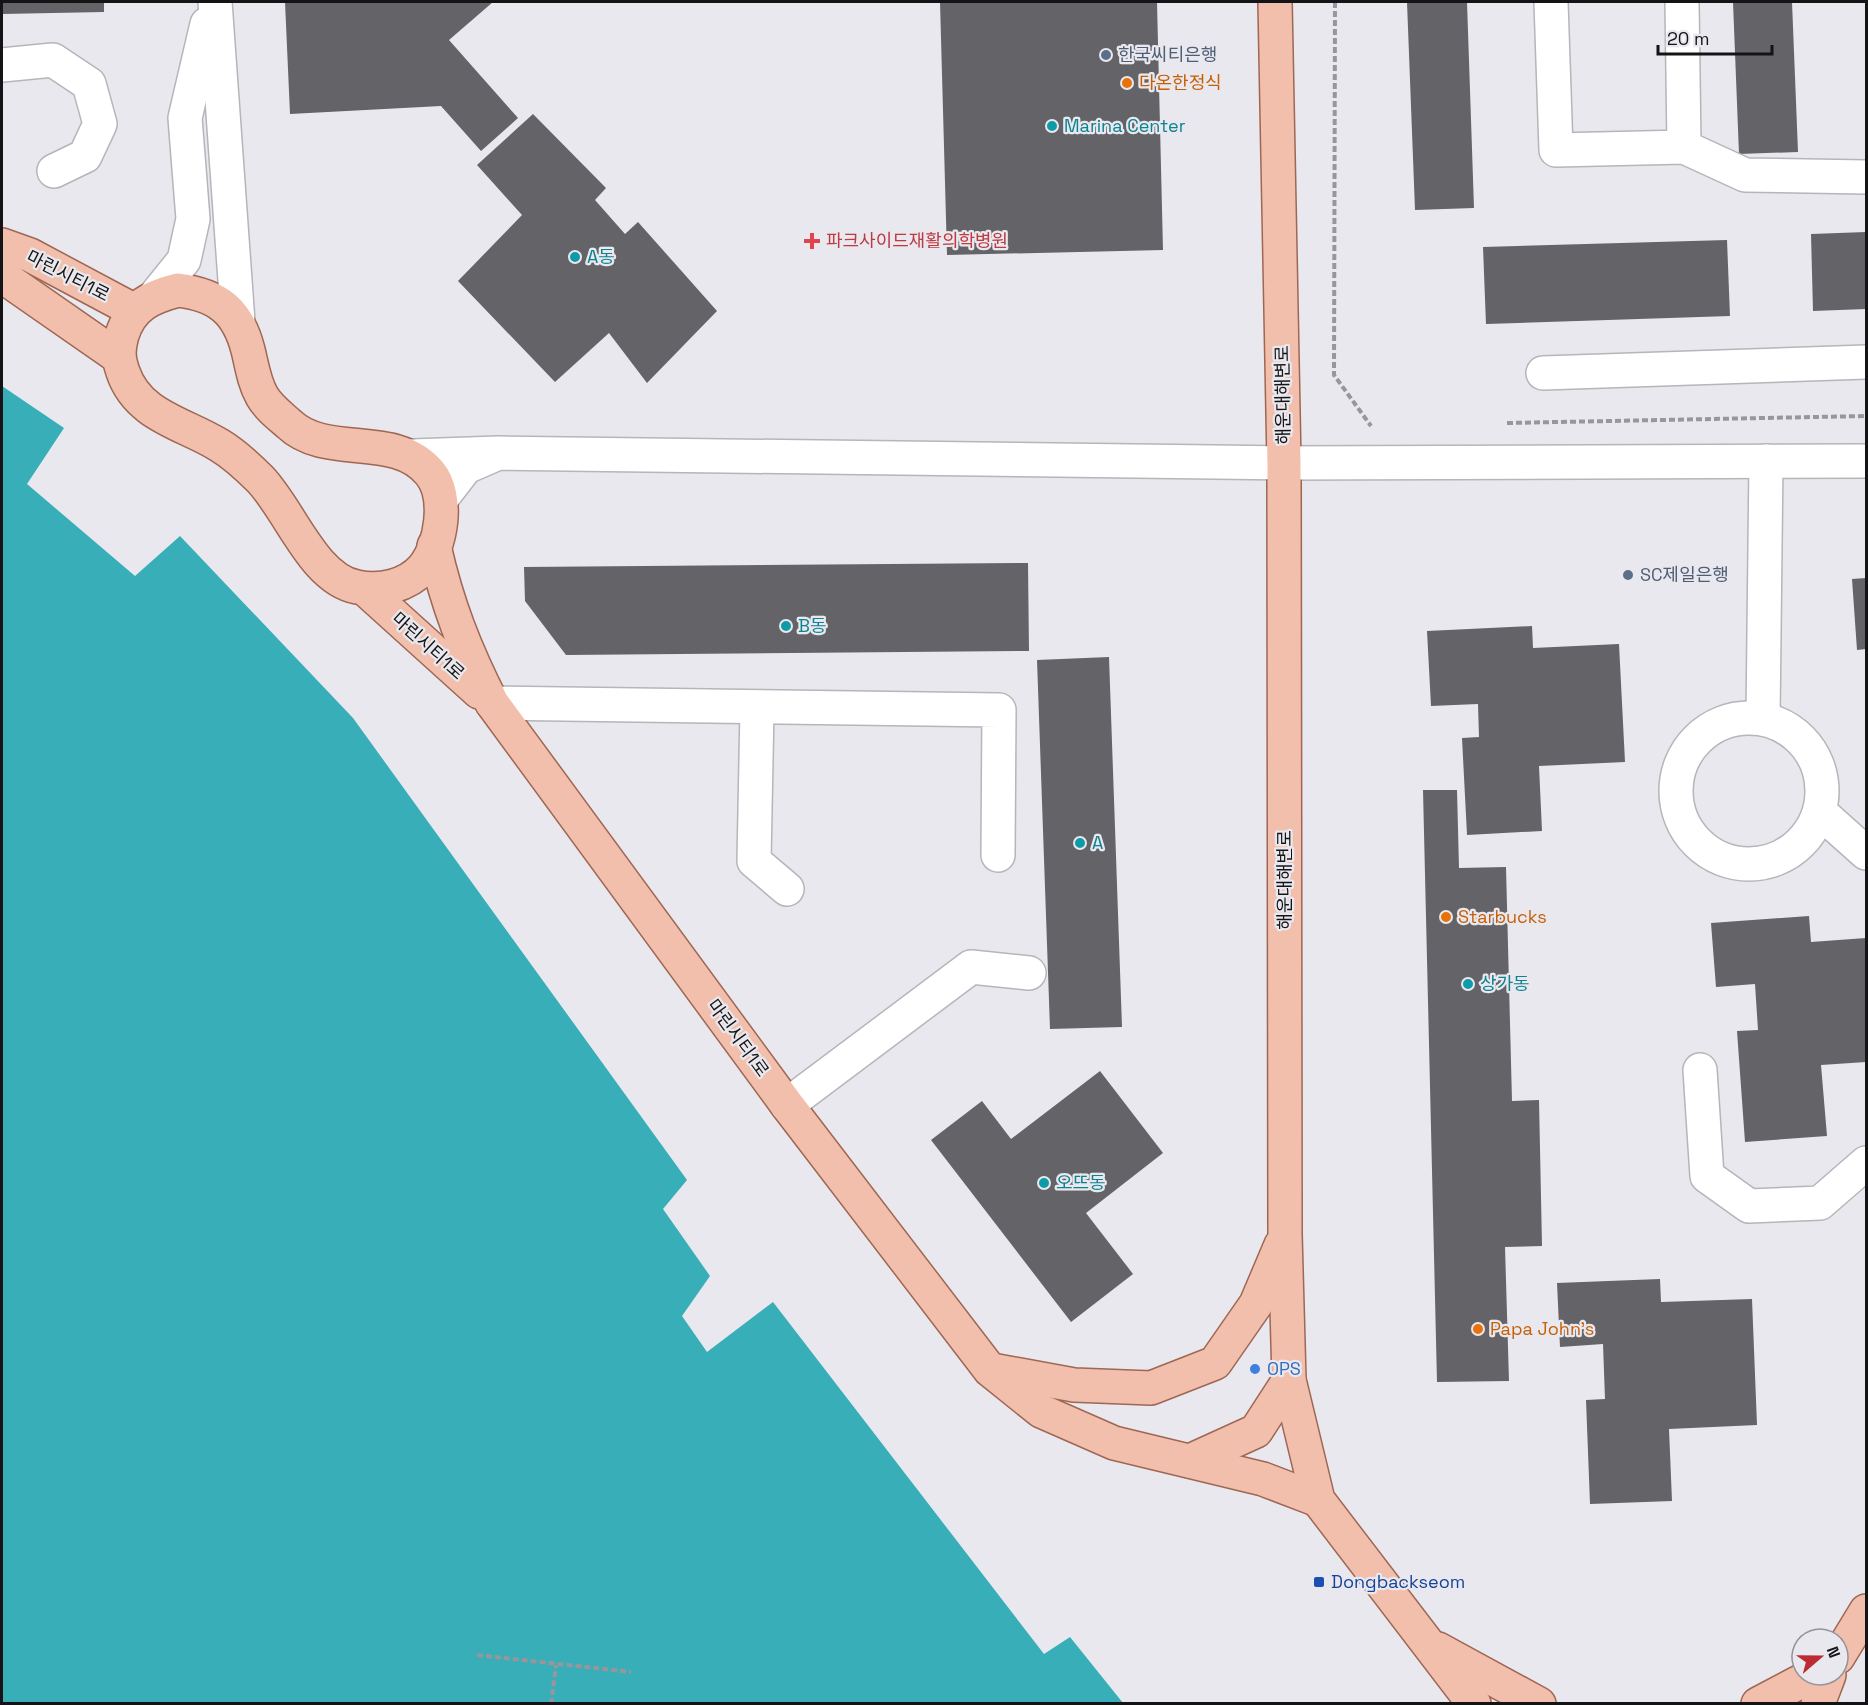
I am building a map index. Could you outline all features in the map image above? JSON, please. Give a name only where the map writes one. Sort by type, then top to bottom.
[{"type":"main road","name":"해운대해변로","points":[[1275,2],[1284,463],[1285,1234],[1289,1380],[1318,1500],[1474,1704]]},
{"type":"main road","name":"마린시티1로","points":[[2,245],[144,303]]},
{"type":"main road","name":"마린시티1로","points":[[2,276],[117,356]]},
{"type":"main road","points":[[178,290],[201,293],[222,303],[237,322],[263,397],[297,432],[321,440],[368,445],[412,456],[432,474],[442,498],[441,524],[424,567],[410,579],[390,588],[365,589],[344,585],[324,568],[272,492],[249,468],[221,446],[141,404],[128,385],[117,356],[123,333],[144,303],[178,290]]},
{"type":"main road","name":"마린시티1로","points":[[434,546],[443,585],[463,646],[492,703],[787,1105],[990,1370],[1041,1412],[1114,1443],[1263,1479],[1318,1500]]},
{"type":"main road","name":"마린시티1로","points":[[365,589],[492,703]]},
{"type":"main road","points":[[990,1370],[1074,1385],[1151,1388],[1215,1363],[1256,1304],[1285,1234]]},
{"type":"main road","points":[[1190,1461],[1256,1431],[1289,1380]]},
{"type":"main road","points":[[1850,1637],[1866,1611]]},
{"type":"main road","points":[[1428,1643],[1539,1704]]},
{"type":"main road","points":[[1758,1704],[1790,1687]]},
{"type":"main road","points":[[1804,1704],[1817,1687]]},
{"type":"main road","points":[[1818,1704],[1823,1687]]},
{"type":"street","points":[[144,303],[184,260],[193,219],[184,118],[214,2]]},
{"type":"street","points":[[214,2],[237,322]]},
{"type":"street","points":[[1551,2],[1556,150],[1684,147],[1745,175],[1866,177]]},
{"type":"street","points":[[1682,2],[1684,147]]},
{"type":"street","points":[[2,65],[53,60],[89,84],[100,124],[85,156],[54,171]]},
{"type":"street","points":[[1544,373],[1866,362]]},
{"type":"street","points":[[442,498],[466,467],[498,453]]},
{"type":"street","points":[[412,456],[498,453],[1284,463],[1866,461]]},
{"type":"street","points":[[1763,718],[1766,461]]},
{"type":"street","points":[[492,703],[757,709],[999,710],[998,855]]},
{"type":"street","points":[[757,709],[754,861],[787,889]]},
{"type":"street","points":[[1739,717],[1763,718],[1793,732],[1805,742],[1818,763],[1823,787],[1820,812],[1810,834],[1793,851],[1771,861],[1747,865],[1723,860],[1702,847],[1686,829],[1677,806],[1676,782],[1683,759],[1692,745],[1716,724],[1739,717]]},
{"type":"street","points":[[1820,812],[1866,853]]},
{"type":"street","points":[[787,1105],[971,967],[1029,973]]},
{"type":"street","points":[[1700,1070],[1707,1176],[1749,1206],[1820,1203],[1866,1163]]},
{"type":"street","points":[[1428,1643],[1453,1704]]},
{"type":"path","points":[[1335,2],[1334,375],[1369,426],[1381,426]]},
{"type":"path","points":[[1499,423],[1866,416]]},
{"type":"path","points":[[477,1655],[631,1672]]},
{"type":"path","points":[[551,1704],[556,1665]]},
{"type":"water","points":[[2,386],[64,428],[27,484],[135,576],[180,536],[353,718],[687,1180],[663,1209],[710,1276],[682,1316],[707,1352],[773,1302],[1044,1654],[1070,1637],[1123,1703],[2,1703]]},
{"type":"building","points":[[2,2],[104,2],[104,12],[2,14]]},
{"type":"building","points":[[285,2],[493,2],[449,40],[518,118],[481,151],[441,106],[290,114]]},
{"type":"building","name":"Marina Center","points":[[940,2],[1157,2],[1163,250],[947,255]]},
{"type":"building","points":[[1407,2],[1467,2],[1474,208],[1415,210]]},
{"type":"building","points":[[1733,2],[1792,2],[1798,152],[1739,154]]},
{"type":"building","name":"A동","points":[[533,114],[606,188],[595,200],[625,234],[638,222],[717,311],[647,383],[609,333],[555,382],[458,281],[522,215],[477,165]]},
{"type":"building","points":[[1866,232],[1866,309],[1813,311],[1811,234]]},
{"type":"building","points":[[1727,240],[1730,316],[1486,324],[1483,247]]},
{"type":"building","name":"B동","points":[[1028,563],[1029,651],[566,655],[525,601],[524,567]]},
{"type":"building","points":[[1866,578],[1866,649],[1857,650],[1852,579]]},
{"type":"building","points":[[1532,626],[1533,648],[1619,644],[1625,762],[1539,766],[1542,831],[1467,835],[1462,738],[1479,737],[1478,704],[1431,706],[1427,631]]},
{"type":"building","name":"A","points":[[1109,657],[1122,1027],[1050,1029],[1037,660]]},
{"type":"building","name":"상가동","points":[[1423,790],[1457,790],[1459,868],[1506,867],[1512,1101],[1539,1100],[1542,1246],[1505,1247],[1509,1381],[1437,1382]]},
{"type":"building","points":[[1809,916],[1811,942],[1866,938],[1866,1062],[1821,1065],[1827,1136],[1745,1142],[1737,1031],[1758,1030],[1755,984],[1716,987],[1711,923]]},
{"type":"building","name":"오뜨동","points":[[1100,1071],[1163,1153],[1086,1213],[1133,1274],[1071,1322],[931,1140],[982,1101],[1011,1139]]},
{"type":"building","points":[[1660,1279],[1661,1302],[1752,1299],[1757,1425],[1669,1429],[1672,1501],[1590,1504],[1586,1400],[1605,1399],[1603,1344],[1560,1347],[1557,1283]]},
{"type":"place","name":"한국씨티은행","points":[[1106,55]]},
{"type":"place","name":"다온한정식","points":[[1127,83]]},
{"type":"place","name":"Marina Center","points":[[1052,126]]},
{"type":"place","name":"파크사이드재활의학병원","points":[[812,241]]},
{"type":"place","name":"A동","points":[[575,257]]},
{"type":"place","name":"SC제일은행","points":[[1628,575]]},
{"type":"place","name":"B동","points":[[786,626]]},
{"type":"place","name":"A","points":[[1080,843]]},
{"type":"place","name":"Starbucks","points":[[1446,917]]},
{"type":"place","name":"상가동","points":[[1468,984]]},
{"type":"place","name":"오뜨동","points":[[1044,1183]]},
{"type":"place","name":"Papa John's","points":[[1478,1329]]},
{"type":"place","name":"OPS","points":[[1255,1369]]},
{"type":"place","name":"Dongbackseom","points":[[1319,1582]]}]
